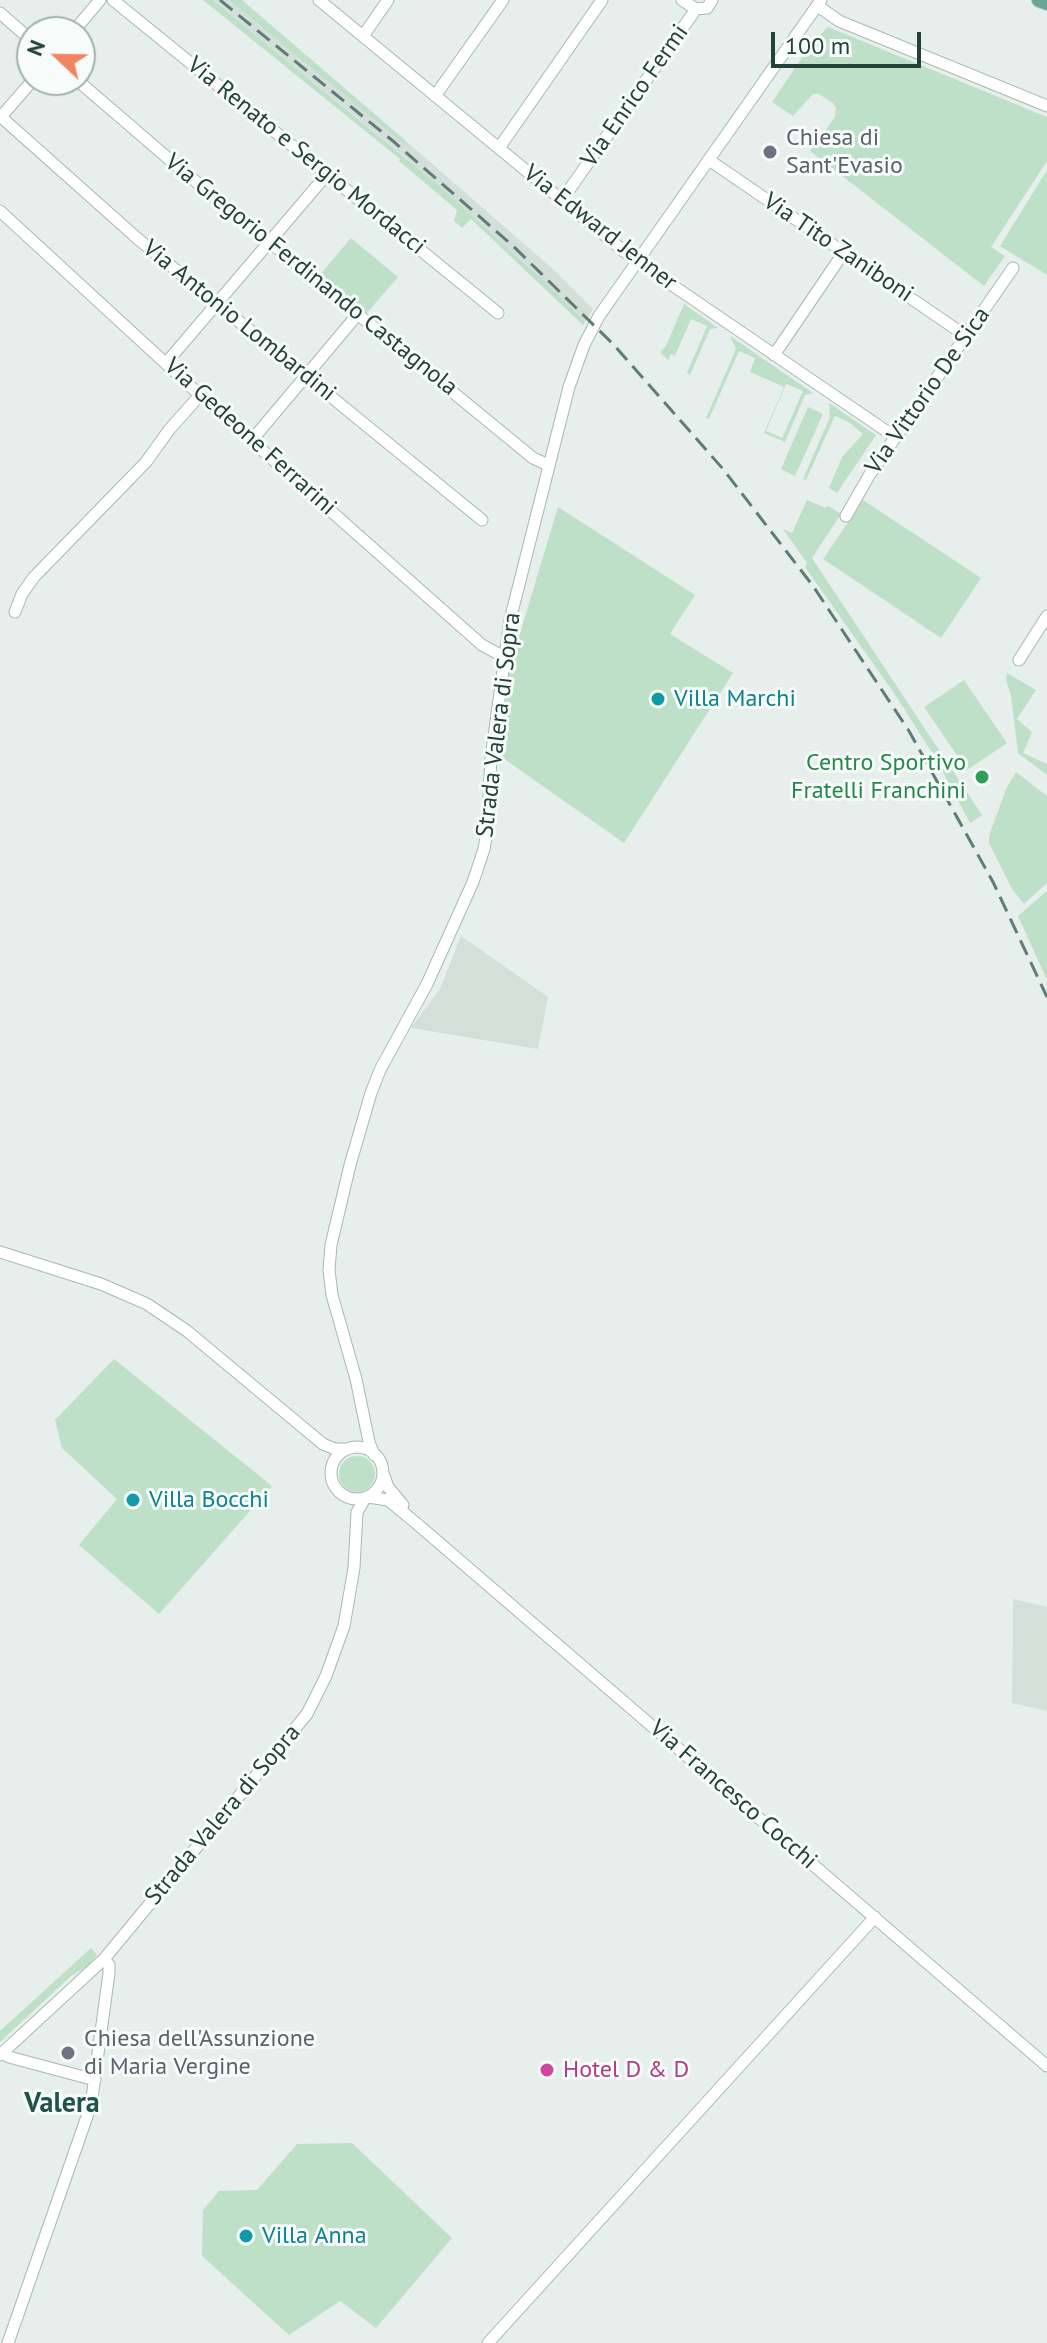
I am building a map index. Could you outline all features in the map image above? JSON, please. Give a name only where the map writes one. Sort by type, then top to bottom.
[{"type":"main road","points":[[1039,0],[1047,3]]},
{"type":"street","points":[[86,16],[100,0]]},
{"type":"street","name":"Via Renato e Sergio Mordacci","points":[[113,0],[498,313]]},
{"type":"street","name":"Via Edward Jenner","points":[[319,0],[637,261],[895,437]]},
{"type":"street","points":[[363,36],[388,0]]},
{"type":"street","points":[[435,96],[503,0]]},
{"type":"street","points":[[499,148],[602,0]]},
{"type":"street","points":[[682,0],[696,9]]},
{"type":"street","name":"Via Enrico Fermi","points":[[562,200],[696,9],[707,8],[712,0]]},
{"type":"street","points":[[821,2],[835,19],[1047,106]]},
{"type":"street","name":"Strada Valera di Sopra","points":[[1,2054],[104,1959],[289,1738],[314,1702],[332,1663],[344,1626],[356,1554],[359,1507],[379,1487],[382,1470],[363,1419],[356,1379],[332,1295],[329,1270],[331,1245],[371,1093],[380,1070],[427,984],[480,863],[487,831],[491,758],[504,657],[569,387],[584,345],[599,316],[821,2]]},
{"type":"street","points":[[0,13],[16,27]]},
{"type":"street","points":[[0,117],[19,96]]},
{"type":"street","name":"Via Gregorio Ferdinando Castagnola","points":[[96,96],[533,458],[548,465]]},
{"type":"street","name":"Via Antonio Lombardini","points":[[0,117],[127,229],[482,520]]},
{"type":"street","name":"Via Tito Zaniboni","points":[[709,160],[966,336]]},
{"type":"street","points":[[167,362],[328,173]]},
{"type":"street","name":"Via Gedeone Ferrarini","points":[[0,211],[200,395],[482,645],[504,657]]},
{"type":"street","points":[[774,355],[844,252]]},
{"type":"street","name":"Via Vittorio De Sica","points":[[846,516],[895,437],[1013,268]]},
{"type":"street","points":[[252,440],[358,314]]},
{"type":"street","points":[[15,612],[22,594],[34,577],[146,462],[200,395]]},
{"type":"street","points":[[1019,660],[1047,616]]},
{"type":"street","points":[[0,1252],[101,1284],[147,1304],[178,1324],[326,1445],[337,1449],[365,1449],[374,1455]]},
{"type":"street","points":[[331,1475],[335,1459],[359,1438],[363,1419]]},
{"type":"street","points":[[295,1421],[324,1455],[356,1525]]},
{"type":"street","name":"Via Francesco Cocchi","points":[[382,1470],[388,1487],[418,1524]]},
{"type":"street","points":[[338,1491],[353,1499],[367,1497]]},
{"type":"street","name":"Via Francesco Cocchi","points":[[367,1497],[378,1496],[388,1500],[418,1524],[1047,2066]]},
{"type":"street","points":[[488,2343],[875,1917]]},
{"type":"street","points":[[8,2343],[87,2116],[95,2080],[109,1973],[109,1965],[104,1959]]},
{"type":"street","points":[[1,2054],[95,2080]]},
{"type":"shaded area","points":[[213,0],[229,0],[404,143],[406,141],[554,270],[593,309],[585,322],[524,262],[404,156]]},
{"type":"shaded area","points":[[461,936],[548,997],[538,1049],[411,1028],[440,989]]},
{"type":"shaded area","points":[[1013,1599],[1047,1607],[1047,1711],[1012,1703]]},
{"type":"green space","points":[[203,0],[213,0],[437,184],[543,280],[585,322],[583,325],[471,219],[462,228],[454,221],[457,210],[400,159]]},
{"type":"green space","points":[[229,0],[242,0],[406,141],[404,144]]},
{"type":"green space","points":[[828,27],[1047,117],[1047,161],[991,247],[1005,256],[984,286],[810,151],[835,117],[833,103],[819,94],[813,94],[793,116],[772,102],[812,43]]},
{"type":"green space","points":[[1047,170],[1047,275],[1000,246]]},
{"type":"green space","points":[[351,238],[398,277],[366,314],[319,276]]},
{"type":"green space","points":[[684,304],[718,328],[710,329],[690,375],[687,373],[707,326],[691,319],[675,356],[671,354],[668,360],[660,352],[666,346]]},
{"type":"green space","points":[[730,336],[813,393],[805,395],[785,442],[764,433],[784,387],[750,372],[755,358],[739,351],[709,419],[706,418],[736,349]],"holes":[[[786,384],[803,391],[782,438],[766,431]]]},
{"type":"green space","points":[[829,403],[876,435],[837,493],[829,488],[842,457],[863,434],[835,416],[806,480],[803,479],[830,417]]},
{"type":"green space","points":[[808,407],[823,414],[795,476],[781,469]]},
{"type":"green space","points":[[807,500],[826,508],[828,506],[841,514],[812,558],[982,815],[970,823],[936,759],[896,696],[805,567],[807,563],[783,529],[792,533]]},
{"type":"green space","points":[[863,500],[981,578],[941,638],[823,559]]},
{"type":"green space","points":[[558,507],[695,595],[670,634],[733,673],[624,843],[500,756],[509,670]]},
{"type":"green space","points":[[1007,673],[1036,690],[1017,719],[1032,732],[1023,753],[1047,764],[1047,775],[1018,753]]},
{"type":"green space","points":[[964,680],[1007,743],[967,770],[924,707]]},
{"type":"green space","points":[[1016,772],[1047,796],[1047,883],[1024,904],[1012,889],[989,843],[1006,789]]},
{"type":"green space","points":[[1047,891],[1047,980],[1018,916]]},
{"type":"green space","points":[[114,1359],[272,1486],[159,1614],[79,1545],[117,1499],[62,1448],[55,1420]]},
{"type":"green space","points":[[357,1456],[370,1461],[375,1474],[370,1487],[357,1492],[344,1487],[339,1474],[344,1461]]},
{"type":"green space","points":[[91,1948],[97,1955],[87,1967],[71,1976],[0,2042],[0,2031]]},
{"type":"green space","points":[[352,2143],[452,2238],[376,2328],[340,2301],[289,2335],[202,2256],[203,2210],[219,2191],[257,2190],[297,2144]]},
{"type":"railway","points":[[220,0],[393,141],[512,245],[613,344],[723,469],[813,586],[909,731],[993,882],[1047,997]]},
{"type":"place","name":"Chiesa di Sant'Evasio","points":[[770,152]]},
{"type":"place","name":"Villa Marchi","points":[[658,699]]},
{"type":"place","name":"Centro Sportivo Fratelli Franchini","points":[[982,777]]},
{"type":"place","name":"Villa Bocchi","points":[[133,1500]]},
{"type":"place","name":"Chiesa dell'Assunzione di Maria Vergine","points":[[68,2053]]},
{"type":"place","name":"Hotel D & D","points":[[547,2070]]},
{"type":"place","name":"Villa Anna","points":[[246,2236]]},
{"type":"district","name":"Valera","points":[[62,2104]]}]
